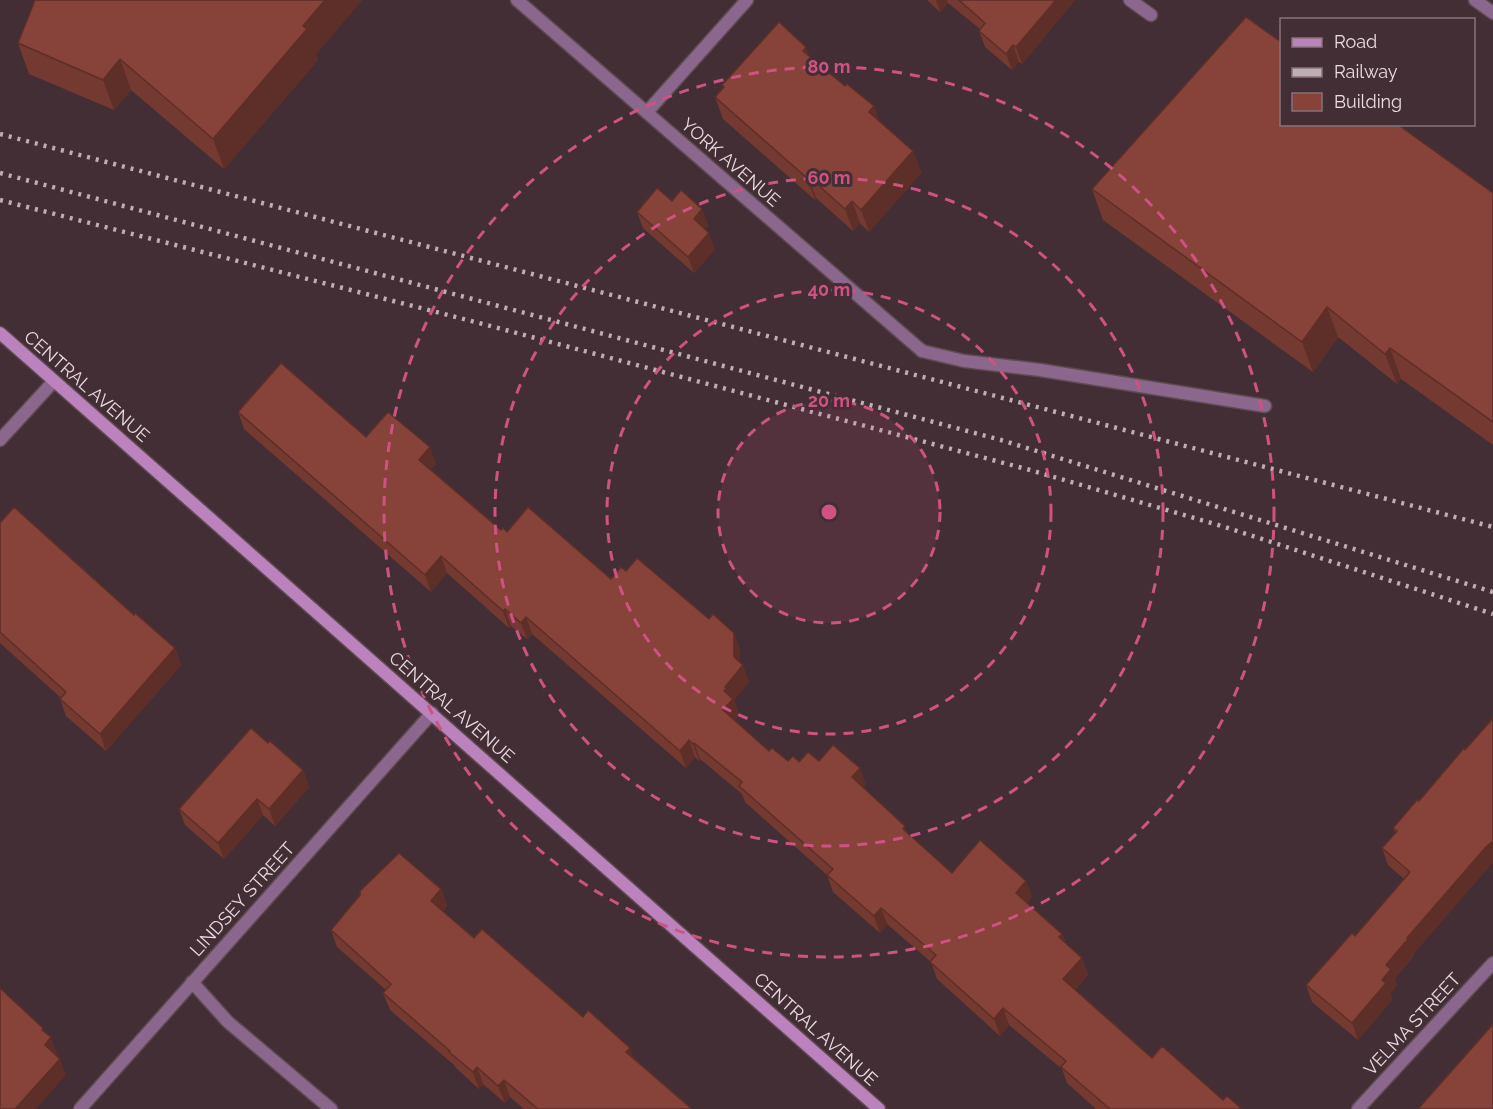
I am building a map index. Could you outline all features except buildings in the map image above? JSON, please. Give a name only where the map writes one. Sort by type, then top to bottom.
[{"type":"main road","name":"CENTRAL AVENUE","points":[[0,333],[879,1109]]},
{"type":"street","name":"YORK AVENUE","points":[[517,0],[922,351],[964,361],[1040,370],[1265,406]]},
{"type":"street","points":[[647,112],[747,0]]},
{"type":"street","points":[[1130,0],[1151,15]]},
{"type":"street","points":[[1475,0],[1493,13]]},
{"type":"street","points":[[0,440],[54,381]]},
{"type":"street","name":"LINDSEY STREET","points":[[80,1109],[432,713]]},
{"type":"street","name":"VELMA STREET","points":[[1358,1109],[1493,963]]},
{"type":"street","points":[[192,982],[228,1022],[331,1109]]},
{"type":"railway","points":[[0,134],[1493,527]]},
{"type":"railway","points":[[0,173],[1001,440],[1493,592]]},
{"type":"railway","points":[[0,200],[483,324],[1030,470],[1225,527],[1493,614]]}]
